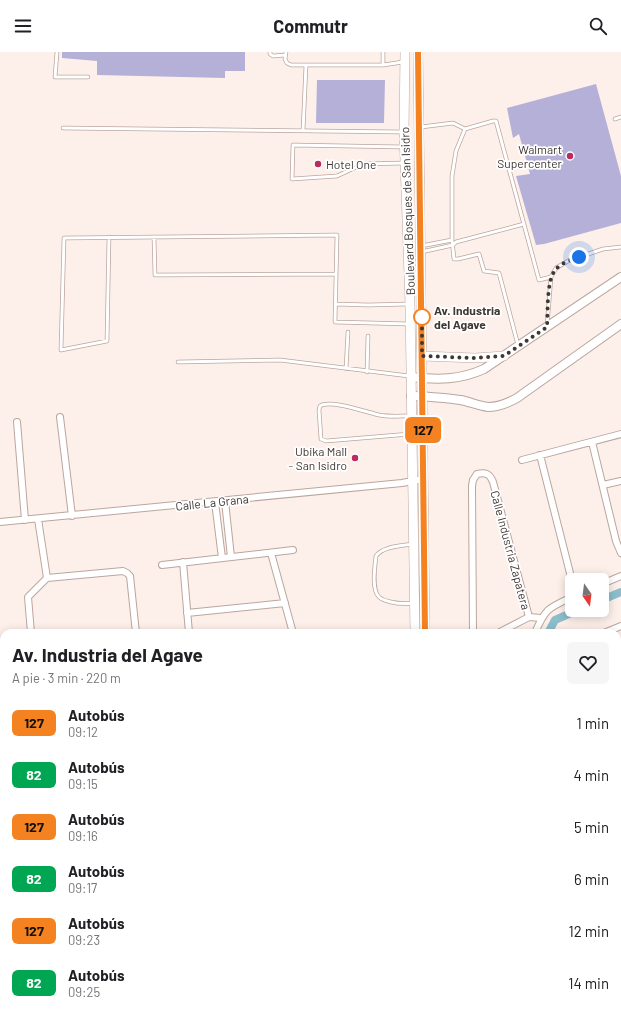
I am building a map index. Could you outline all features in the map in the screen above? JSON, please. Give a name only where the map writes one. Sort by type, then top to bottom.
[{"type":"main road","name":"Boulevard Bosques de San Isidro","points":[[405,52],[404,132],[410,304],[415,629]]},
{"type":"main road","name":"Boulevard Bosques de San Isidro","points":[[418,52],[425,629]]},
{"type":"main road","points":[[405,62],[418,62]]},
{"type":"main road","points":[[422,356],[475,358],[504,356]]},
{"type":"street","points":[[411,377],[459,378],[472,375],[504,356],[621,277]]},
{"type":"street","points":[[411,396],[462,401],[487,407],[508,403],[621,324]]},
{"type":"street","points":[[60,417],[72,516]]},
{"type":"street","points":[[17,422],[24,520]]},
{"type":"street","points":[[522,460],[621,434]]},
{"type":"street","points":[[592,442],[616,540],[621,553]]},
{"type":"street","points":[[540,455],[570,573]]},
{"type":"street","name":"Calle Industria Zapatera","points":[[473,629],[472,486],[473,480],[477,474],[484,473],[490,476],[493,482],[529,617]]},
{"type":"street","name":"Calle La Grana","points":[[0,522],[225,501],[402,483],[423,479]]},
{"type":"street","points":[[603,485],[621,481]]},
{"type":"street","points":[[225,501],[231,557]]},
{"type":"street","points":[[215,502],[222,558]]},
{"type":"street","points":[[38,519],[47,578]]},
{"type":"street","points":[[616,540],[621,545]]},
{"type":"street","points":[[162,565],[293,550]]},
{"type":"street","points":[[271,553],[292,629]]},
{"type":"street","points":[[183,562],[189,629]]},
{"type":"street","points":[[31,629],[28,597],[47,578],[123,571],[130,576],[136,629]]},
{"type":"street","points":[[609,581],[621,576]]},
{"type":"street","points":[[537,629],[545,611],[565,600]]},
{"type":"street","points":[[187,613],[285,603]]},
{"type":"street","points":[[506,629],[529,617],[541,618]]},
{"type":"lane","points":[[56,52],[55,77],[88,77]]},
{"type":"lane","points":[[270,52],[273,56],[285,54],[287,63],[290,65],[383,65],[405,62]]},
{"type":"lane","points":[[383,52],[383,65]]},
{"type":"lane","points":[[303,131],[306,65]]},
{"type":"lane","points":[[615,119],[621,117]]},
{"type":"lane","points":[[419,127],[453,123],[465,129],[496,121],[539,280],[551,277]]},
{"type":"lane","points":[[62,128],[404,132]]},
{"type":"lane","points":[[465,129],[456,151],[452,176],[454,259],[479,254],[484,271],[499,273],[518,346]]},
{"type":"lane","points":[[405,147],[293,145],[292,179],[337,176],[363,164],[405,163]]},
{"type":"lane","points":[[421,249],[524,224]]},
{"type":"lane","points":[[109,237],[107,341],[61,350],[64,238],[109,237],[337,235],[335,322],[410,324]]},
{"type":"lane","points":[[154,237],[155,275],[336,274]]},
{"type":"lane","points":[[421,249],[453,245]]},
{"type":"lane","points":[[547,327],[551,277],[556,268],[568,261],[603,250],[621,247]]},
{"type":"lane","points":[[336,304],[410,304]]},
{"type":"lane","points":[[346,369],[348,332]]},
{"type":"lane","points":[[367,372],[368,336]]},
{"type":"lane","points":[[178,362],[280,360],[411,377]]},
{"type":"lane","points":[[412,417],[380,415],[360,409],[327,404],[320,406],[319,410],[321,439],[326,441],[412,434]]},
{"type":"lane","points":[[414,544],[386,549],[378,553],[376,556],[374,582],[379,597],[402,605],[415,603]]},
{"type":"building","points":[[62,52],[245,52],[245,71],[225,71],[225,78],[97,75],[97,61],[62,58]]},
{"type":"building","points":[[317,80],[385,80],[384,123],[316,123]]},
{"type":"building","name":"Walmart Supercenter","points":[[596,84],[621,176],[621,223],[536,245],[516,176],[530,174],[519,134],[513,138],[507,108]]},
{"type":"waterway","points":[[609,597],[621,592]]},
{"type":"waterway","points":[[550,629],[555,620],[565,616]]},
{"type":"bus line","name":"127","points":[[418,52],[425,629]]},
{"type":"place","name":"Walmart Supercenter","points":[[570,156]]},
{"type":"place","name":"Hotel One","points":[[318,164]]},
{"type":"place","name":"Av. Industria del Agave","points":[[422,317]]},
{"type":"place","name":"Ubika Mall - San Isidro","points":[[355,458]]},
{"type":"route","points":[[422,317],[422,312],[422,356],[475,358],[504,356],[547,327],[551,277],[556,268],[579,257]]}]
